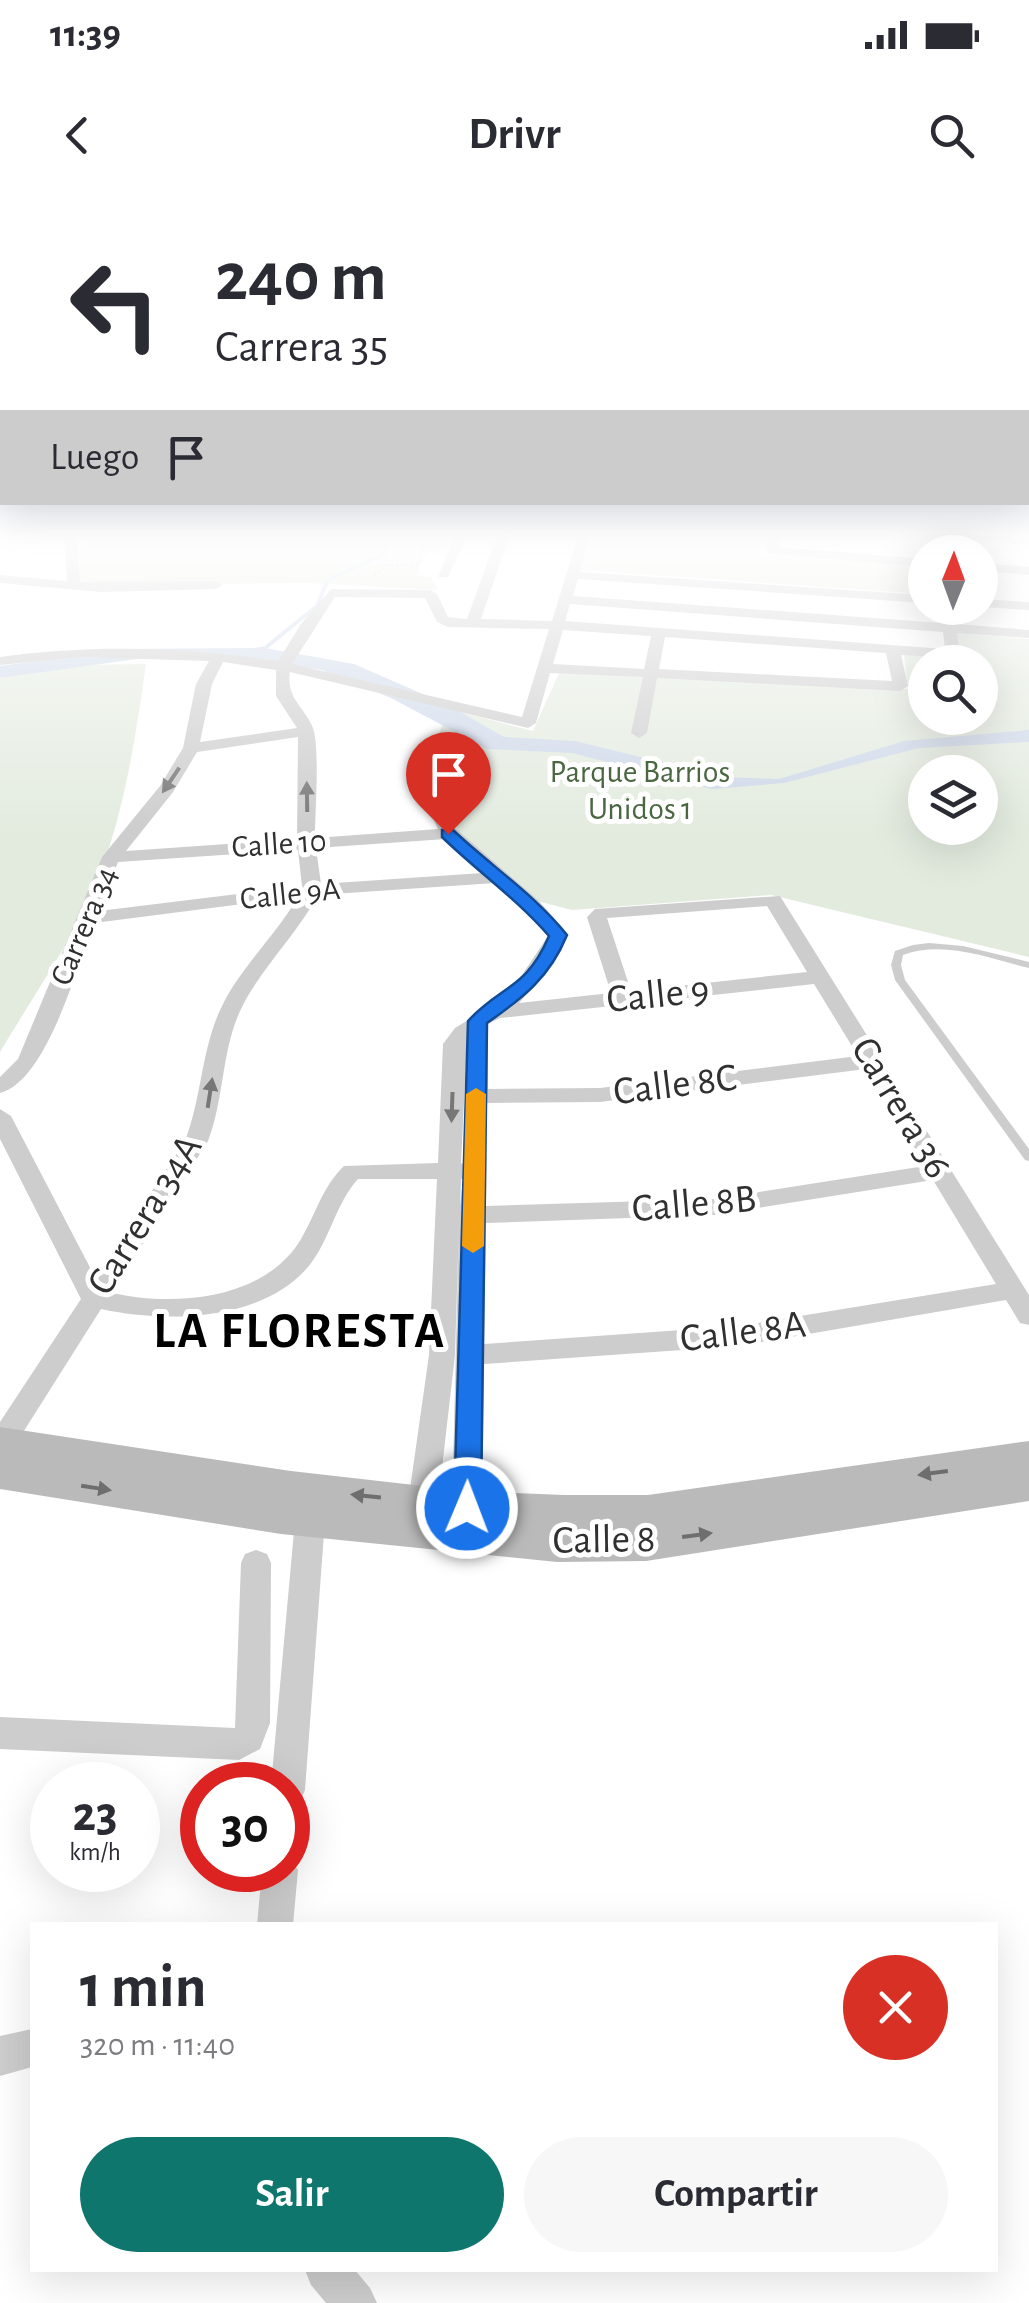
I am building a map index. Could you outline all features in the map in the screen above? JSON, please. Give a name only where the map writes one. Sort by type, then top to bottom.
[{"type":"main road","name":"Calle 8","points":[[0,1451],[467,1508],[648,1512],[1029,1458]]},
{"type":"main road","name":"Calle 8","points":[[0,1451],[310,1520],[557,1544],[646,1543],[1029,1485]]},
{"type":"street","points":[[304,634],[286,660],[282,696],[306,732],[306,841],[312,890]]},
{"type":"street","points":[[0,661],[103,650],[286,660],[324,674],[528,723],[555,634]]},
{"type":"street","points":[[639,733],[658,634]]},
{"type":"street","points":[[690,634],[953,654],[950,634]]},
{"type":"street","points":[[744,677],[747,634]]},
{"type":"street","points":[[544,668],[900,686],[893,650]]},
{"type":"street","name":"Carrera 34","points":[[0,1086],[14,1078],[28,1061],[112,856],[167,788],[191,748],[204,684],[218,658]]},
{"type":"street","points":[[191,748],[306,732]]},
{"type":"street","points":[[428,767],[426,787],[448,834],[494,878],[530,904],[558,935],[548,960],[522,990],[461,1031],[454,1044],[449,1170],[460,1216],[471,1354],[467,1508]]},
{"type":"street","name":"Calle 10","points":[[112,856],[448,834]]},
{"type":"street","name":"Calle 9A","points":[[87,918],[312,890],[494,878]]},
{"type":"street","name":"Carrera 34A","points":[[0,1451],[93,1298],[196,1141],[206,1116],[218,1043],[232,1004],[293,923],[312,890]]},
{"type":"street","name":"Carrera 36","points":[[623,998],[597,917],[602,913],[773,900],[1029,1316]]},
{"type":"street","name":"Calle 9","points":[[486,1017],[821,977]]},
{"type":"street","points":[[423,1503],[460,1216],[476,1171],[476,1096],[486,1017]]},
{"type":"street","name":"Calle 8C","points":[[476,1096],[600,1095],[874,1061]]},
{"type":"street","points":[[0,1116],[93,1298],[150,1309],[204,1304],[279,1282],[309,1248],[342,1180],[352,1171],[476,1171]]},
{"type":"street","name":"Calle 8B","points":[[460,1216],[714,1207],[939,1171]]},
{"type":"street","name":"Calle 8A","points":[[471,1354],[739,1336],[1013,1290]]},
{"type":"street","points":[[290,1762],[310,1520]]},
{"type":"street","points":[[0,1732],[239,1744],[248,1738],[252,1723],[256,1563]]},
{"type":"street","points":[[275,1922],[278,1892]]},
{"type":"street","points":[[0,2056],[30,2048]]},
{"type":"street","points":[[328,2272],[356,2303]]},
{"type":"lane","points":[[1029,965],[934,946],[911,946],[898,953],[896,965],[900,980],[1029,1157]]},
{"type":"green space","name":"Parque Barrios Unidos 1","points":[[956,634],[1029,639],[1029,957],[771,895],[572,910],[533,900],[460,834],[429,778],[446,708],[533,731],[560,671],[908,689],[908,735],[998,735],[998,645],[957,645]]},
{"type":"green space","name":"Parque Barrios Unidos 1","points":[[904,655],[908,655],[908,689]]},
{"type":"green space","points":[[146,664],[130,762],[106,859],[80,919],[0,1052],[0,678],[78,665]]},
{"type":"water","points":[[265,648],[354,664],[448,705],[504,737],[575,741],[722,777],[779,779],[904,741],[1029,730],[1029,742],[919,748],[784,783],[712,789],[572,753],[487,749],[391,698],[322,670],[216,655],[144,658],[0,678],[0,666],[120,649]]},
{"type":"waterway","points":[[255,650],[265,648],[282,634]]},
{"type":"slow traffic","points":[[473,1246],[476,1094]]},
{"type":"district","name":"LA FLORESTA","points":[[300,1332]]},
{"type":"route","points":[[448,834],[494,878],[530,904],[558,935],[548,960],[522,990],[478,1021],[467,1508]]}]
